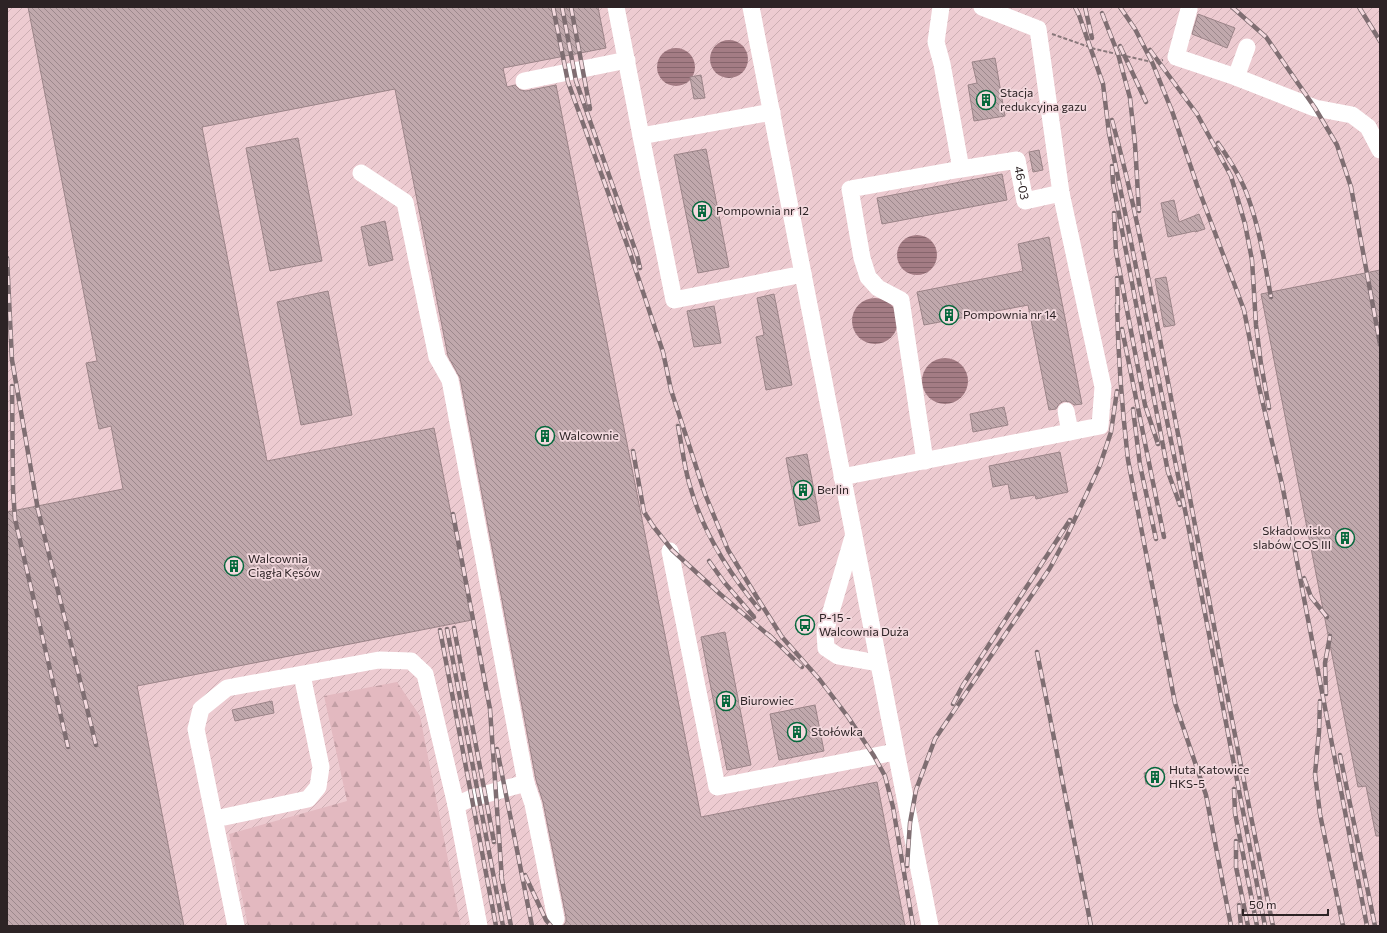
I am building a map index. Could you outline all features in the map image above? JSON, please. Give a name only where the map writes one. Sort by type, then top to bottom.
[{"type":"lane","points":[[616,7],[674,300],[803,274]]},
{"type":"lane","points":[[752,7],[895,752],[930,926]]},
{"type":"lane","points":[[925,461],[901,300],[878,288],[868,277],[862,258],[850,189],[961,169],[942,64],[936,42],[940,7]]},
{"type":"lane","points":[[842,477],[1100,426],[1103,387],[1061,193],[1038,28],[987,8]]},
{"type":"lane","points":[[1189,9],[1176,57],[1236,77],[1315,108],[1352,115],[1368,127],[1380,150]]},
{"type":"lane","points":[[1236,77],[1247,47]]},
{"type":"lane","points":[[524,81],[626,60]]},
{"type":"lane","points":[[641,136],[772,112]]},
{"type":"lane","name":"46-03","points":[[961,169],[1017,160],[1025,201],[1061,193]]},
{"type":"lane","points":[[361,172],[405,202],[437,357],[450,380],[526,783],[533,804],[556,919]]},
{"type":"lane","points":[[1066,411],[1070,432]]},
{"type":"lane","points":[[853,535],[825,632],[826,648],[838,656],[878,663]]},
{"type":"lane","points":[[670,551],[717,787],[895,752]]},
{"type":"lane","points":[[236,926],[196,729],[202,710],[227,688],[379,660],[411,662],[425,674],[456,805],[478,926]]},
{"type":"lane","points":[[215,819],[308,799],[318,787],[321,767],[302,675]]},
{"type":"lane","points":[[456,805],[472,798],[526,783]]},
{"type":"path","points":[[1038,28],[1095,49],[1152,62],[1176,57]]},
{"type":"shaded area","points":[[7,7],[1380,7],[1380,926],[7,926]]},
{"type":"shaded area","points":[[729,40],[742,46],[748,59],[742,72],[729,78],[716,72],[710,59],[716,46]]},
{"type":"shaded area","points":[[676,48],[686,51],[692,57],[695,67],[692,77],[686,83],[676,86],[666,83],[660,77],[657,67],[660,57],[666,51]]},
{"type":"shaded area","points":[[921,235],[928,238],[934,244],[937,255],[936,263],[928,272],[921,275],[913,275],[906,272],[898,263],[897,251],[900,244],[909,236]]},
{"type":"shaded area","points":[[880,298],[884,299],[894,308],[897,312],[897,330],[888,340],[880,344],[870,344],[862,340],[853,330],[852,316],[856,308],[866,299]]},
{"type":"shaded area","points":[[940,358],[950,358],[958,362],[964,368],[968,376],[968,386],[964,394],[958,400],[950,404],[940,404],[932,400],[926,394],[922,386],[922,376],[926,368],[932,362]]},
{"type":"green space","points":[[397,682],[420,716],[461,926],[248,926],[229,834],[347,801],[324,696]]},
{"type":"building","points":[[28,7],[598,7],[606,48],[503,68],[507,87],[515,85],[520,90],[526,91],[556,85],[701,817],[877,782],[905,926],[563,926],[566,922],[566,917],[543,802],[536,780],[460,378],[448,356],[395,89],[202,127],[267,461],[434,428],[472,620],[137,686],[184,926],[7,926],[7,512],[123,489],[111,426],[99,429],[86,363],[97,361]]},
{"type":"building","points":[[1198,14],[1235,28],[1227,48],[1192,34]]},
{"type":"building","name":"Stacja redukcyjna gazu","points":[[995,58],[1005,116],[974,121],[968,85],[977,83],[972,62]]},
{"type":"building","points":[[701,75],[705,98],[694,99],[690,77]]},
{"type":"building","points":[[298,138],[322,261],[270,271],[246,148]]},
{"type":"building","name":"Pompownia nr 12","points":[[706,149],[729,267],[698,273],[674,155]]},
{"type":"building","points":[[1039,150],[1043,170],[1033,172],[1029,152]]},
{"type":"building","points":[[1002,174],[1007,200],[882,224],[877,198]]},
{"type":"building","points":[[1174,200],[1179,222],[1199,214],[1205,229],[1168,237],[1161,203]]},
{"type":"building","points":[[385,221],[393,260],[369,266],[361,227]]},
{"type":"building","name":"Pompownia nr 14","points":[[1049,237],[1082,404],[1074,405],[1070,402],[1064,401],[1059,404],[1056,409],[1049,410],[1028,305],[924,325],[917,292],[1023,271],[1018,244]]},
{"type":"building","name":"Składowisko slabów COS III","points":[[1380,270],[1380,836],[1376,836],[1366,786],[1358,787],[1261,294]]},
{"type":"building","points":[[1166,277],[1175,325],[1164,327],[1155,279]]},
{"type":"building","points":[[328,291],[352,415],[301,425],[277,302]]},
{"type":"building","points":[[774,294],[792,385],[766,390],[756,337],[764,335],[757,298]]},
{"type":"building","points":[[714,306],[721,343],[694,347],[687,311]]},
{"type":"building","points":[[1004,407],[1008,425],[973,432],[970,414]]},
{"type":"building","points":[[1060,452],[1068,492],[1036,499],[1035,495],[1011,499],[1008,484],[993,487],[989,466]]},
{"type":"building","name":"Berlin","points":[[807,454],[820,521],[799,526],[786,458]]},
{"type":"building","name":"Biurowiec","points":[[725,632],[751,765],[727,770],[701,637]]},
{"type":"building","points":[[272,701],[274,713],[235,721],[232,710]]},
{"type":"building","name":"Stołówka","points":[[815,705],[824,751],[779,760],[770,714]]},
{"type":"building","name":"Huta Katowice HKS-5","points":[[1163,769],[1165,780],[1146,784],[1144,773]]},
{"type":"railway","points":[[553,7],[568,82],[630,253],[663,352],[671,390],[705,494],[728,550],[782,637],[820,680],[848,717],[874,756],[885,776],[893,807],[913,926]]},
{"type":"railway","points":[[562,7],[576,81],[637,255],[640,268]]},
{"type":"railway","points":[[571,7],[590,109]]},
{"type":"railway","points":[[1075,7],[1103,84],[1109,133],[1190,535],[1265,926]]},
{"type":"railway","points":[[1085,7],[1092,38]]},
{"type":"railway","points":[[1120,7],[1135,29],[1152,62],[1172,111],[1197,185],[1244,310],[1259,387],[1282,484],[1367,926]]},
{"type":"railway","points":[[1232,7],[1266,37],[1315,108],[1337,145],[1351,187],[1380,344]]},
{"type":"railway","points":[[1359,7],[1380,41]]},
{"type":"railway","points":[[1102,13],[1118,54],[1130,98],[1135,144],[1139,211]]},
{"type":"railway","points":[[1120,46],[1146,102]]},
{"type":"railway","points":[[1150,50],[1197,114],[1231,176],[1245,224],[1252,260],[1256,325],[1269,408]]},
{"type":"railway","points":[[1112,120],[1132,199],[1148,279],[1273,926]]},
{"type":"railway","points":[[1218,143],[1236,171],[1249,200],[1259,236],[1271,297]]},
{"type":"railway","points":[[1112,166],[1113,183],[1168,472],[1180,505]]},
{"type":"railway","points":[[1114,213],[1116,252],[1145,405],[1158,444]]},
{"type":"railway","points":[[7,258],[12,360],[38,510],[96,745]]},
{"type":"railway","points":[[1117,278],[1118,310]]},
{"type":"railway","points":[[1117,304],[1118,343],[1128,460],[1175,703],[1206,795],[1231,926]]},
{"type":"railway","points":[[1122,329],[1164,537]]},
{"type":"railway","points":[[12,386],[13,490],[15,519],[68,747]]},
{"type":"railway","points":[[907,866],[910,823],[916,790],[935,739],[1050,568],[1067,536],[1100,465],[1111,432],[1117,391]]},
{"type":"railway","points":[[1133,409],[1140,465],[1156,539]]},
{"type":"railway","points":[[678,426],[688,479],[695,503],[709,536],[737,581],[759,609]]},
{"type":"railway","points":[[633,451],[644,512],[653,526],[672,550],[720,594],[773,639]]},
{"type":"railway","points":[[453,514],[490,709],[502,880]]},
{"type":"railway","points":[[953,704],[963,685],[1070,520]]},
{"type":"railway","points":[[709,561],[724,582],[754,617]]},
{"type":"railway","points":[[1304,578],[1311,597],[1327,617]]},
{"type":"railway","points":[[454,628],[494,842]]},
{"type":"railway","points":[[447,629],[503,926]]},
{"type":"railway","points":[[440,630],[496,926]]},
{"type":"railway","points":[[769,635],[802,667]]},
{"type":"railway","points":[[1326,694],[1325,663],[1330,636]]},
{"type":"railway","points":[[1037,652],[1091,926]]},
{"type":"railway","points":[[1320,701],[1315,774],[1320,814],[1343,926]]},
{"type":"railway","points":[[497,749],[532,926]]},
{"type":"railway","points":[[1340,755],[1375,926]]},
{"type":"railway","points":[[1234,789],[1235,813],[1257,926]]},
{"type":"railway","points":[[1236,841],[1236,867],[1248,926]]},
{"type":"railway","points":[[501,875],[511,926]]},
{"type":"railway","points":[[525,875],[546,920],[551,926]]},
{"type":"railway","points":[[1239,905],[1241,926]]},
{"type":"place","name":"Stacja redukcyjna gazu","points":[[986,100]]},
{"type":"place","name":"Pompownia nr 12","points":[[702,211]]},
{"type":"place","name":"Pompownia nr 14","points":[[949,315]]},
{"type":"place","name":"Walcownie","points":[[545,436]]},
{"type":"place","name":"Berlin","points":[[803,490]]},
{"type":"place","name":"Składowisko slabów COS III","points":[[1345,538]]},
{"type":"place","name":"Walcownia Ciągła Kęsów","points":[[234,566]]},
{"type":"place","name":"P-15 - Walcownia Duża","points":[[805,625]]},
{"type":"place","name":"Biurowiec","points":[[726,701]]},
{"type":"place","name":"Stołówka","points":[[797,732]]},
{"type":"place","name":"Huta Katowice HKS-5","points":[[1155,777]]}]
